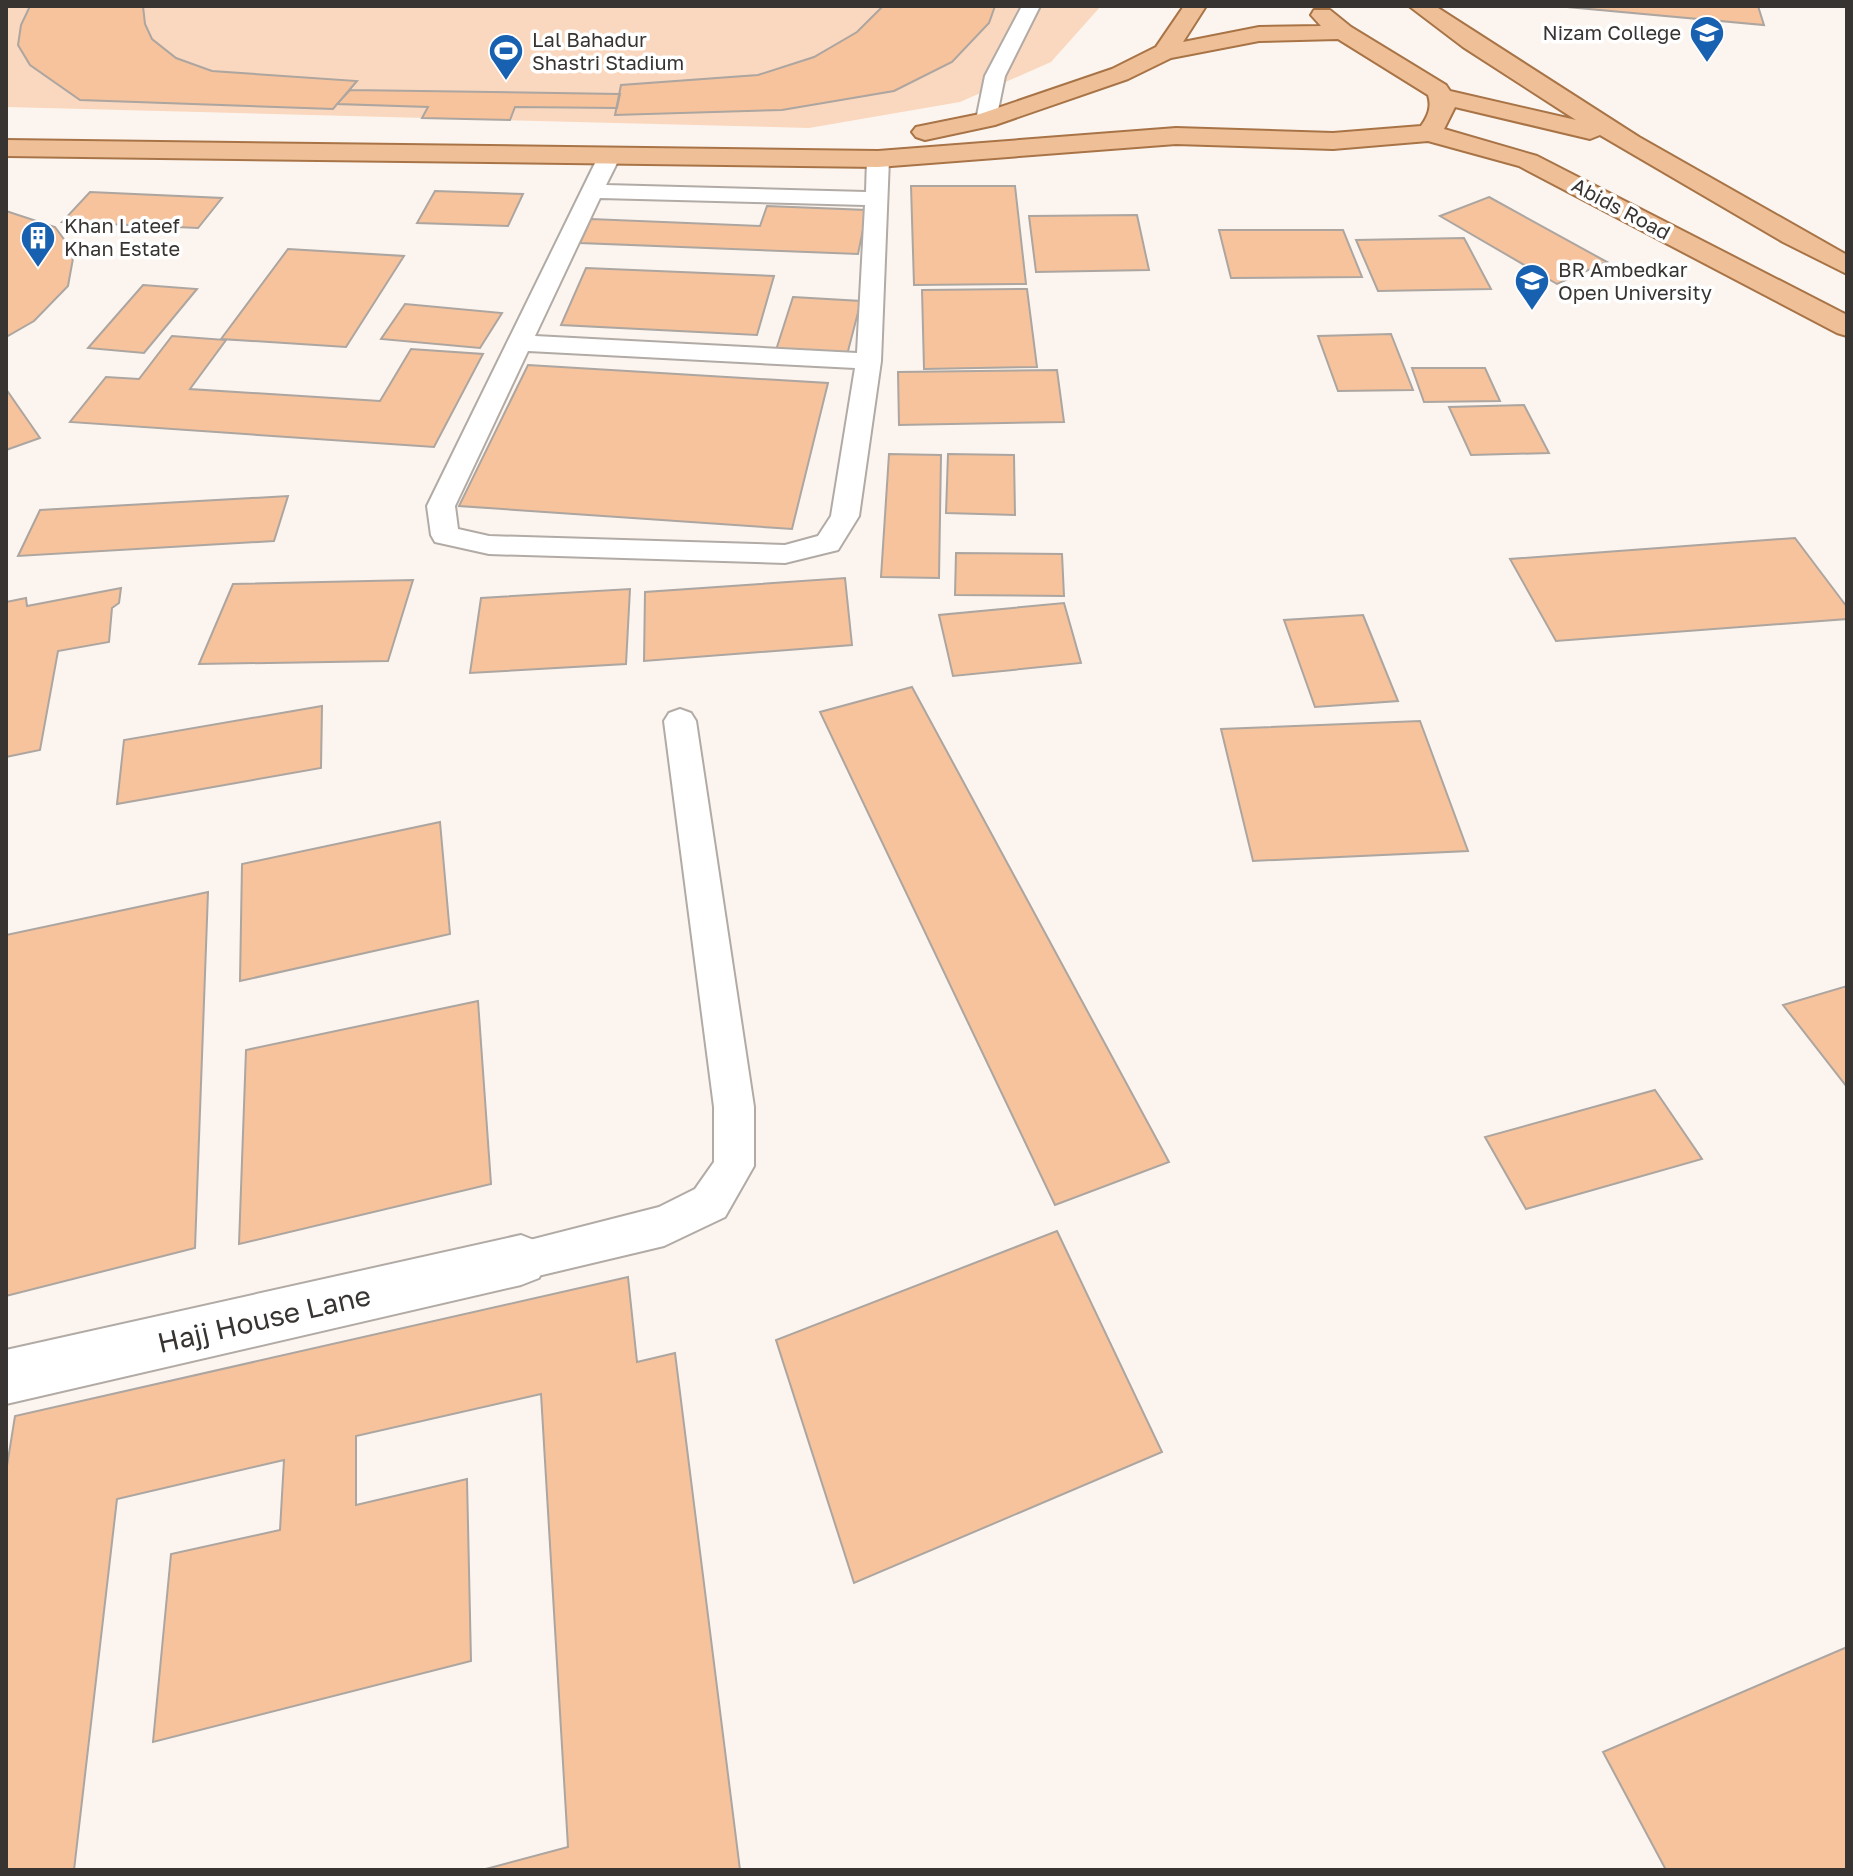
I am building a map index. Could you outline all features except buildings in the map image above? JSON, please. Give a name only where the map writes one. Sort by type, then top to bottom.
[{"type":"main road","points":[[1164,52],[1195,6]]},
{"type":"main road","points":[[1311,6],[1343,32],[1439,93],[1623,139]]},
{"type":"main road","points":[[1420,6],[1465,57],[1623,139],[1847,266]]},
{"type":"main road","points":[[6,126],[767,140],[904,136],[986,120],[1120,74],[1164,52],[1259,34],[1343,32]]},
{"type":"main road","points":[[6,148],[878,159],[1176,136],[1333,141],[1429,133],[1443,114],[1439,93],[1465,57]]},
{"type":"main road","points":[[1120,74],[1117,88],[1131,109],[1176,136]]},
{"type":"main road","name":"Abids Road","points":[[1429,133],[1528,161],[1847,327]]},
{"type":"street","name":"Hajj House Lane","points":[[6,1377],[521,1260]]},
{"type":"lane","points":[[986,120],[995,76],[1031,6]]},
{"type":"lane","points":[[609,157],[441,506],[445,535],[489,545],[785,554],[828,543],[845,516],[869,361],[878,159]]},
{"type":"lane","points":[[594,191],[875,199]]},
{"type":"lane","points":[[518,343],[869,361]]},
{"type":"lane","points":[[521,1260],[664,1226],[710,1203],[734,1166],[734,1107],[680,721]]},
{"type":"shaded area","name":"Lal Bahadur Shastri Stadium","points":[[6,6],[1101,6],[1051,62],[960,102],[809,128],[6,107]]},
{"type":"place","name":"Nizam College","points":[[1707,64]]},
{"type":"place","name":"Lal Bahadur Shastri Stadium","points":[[506,82]]},
{"type":"place","name":"Khan Lateef Khan Estate","points":[[38,269]]},
{"type":"place","name":"BR Ambedkar Open University","points":[[1532,312]]}]
